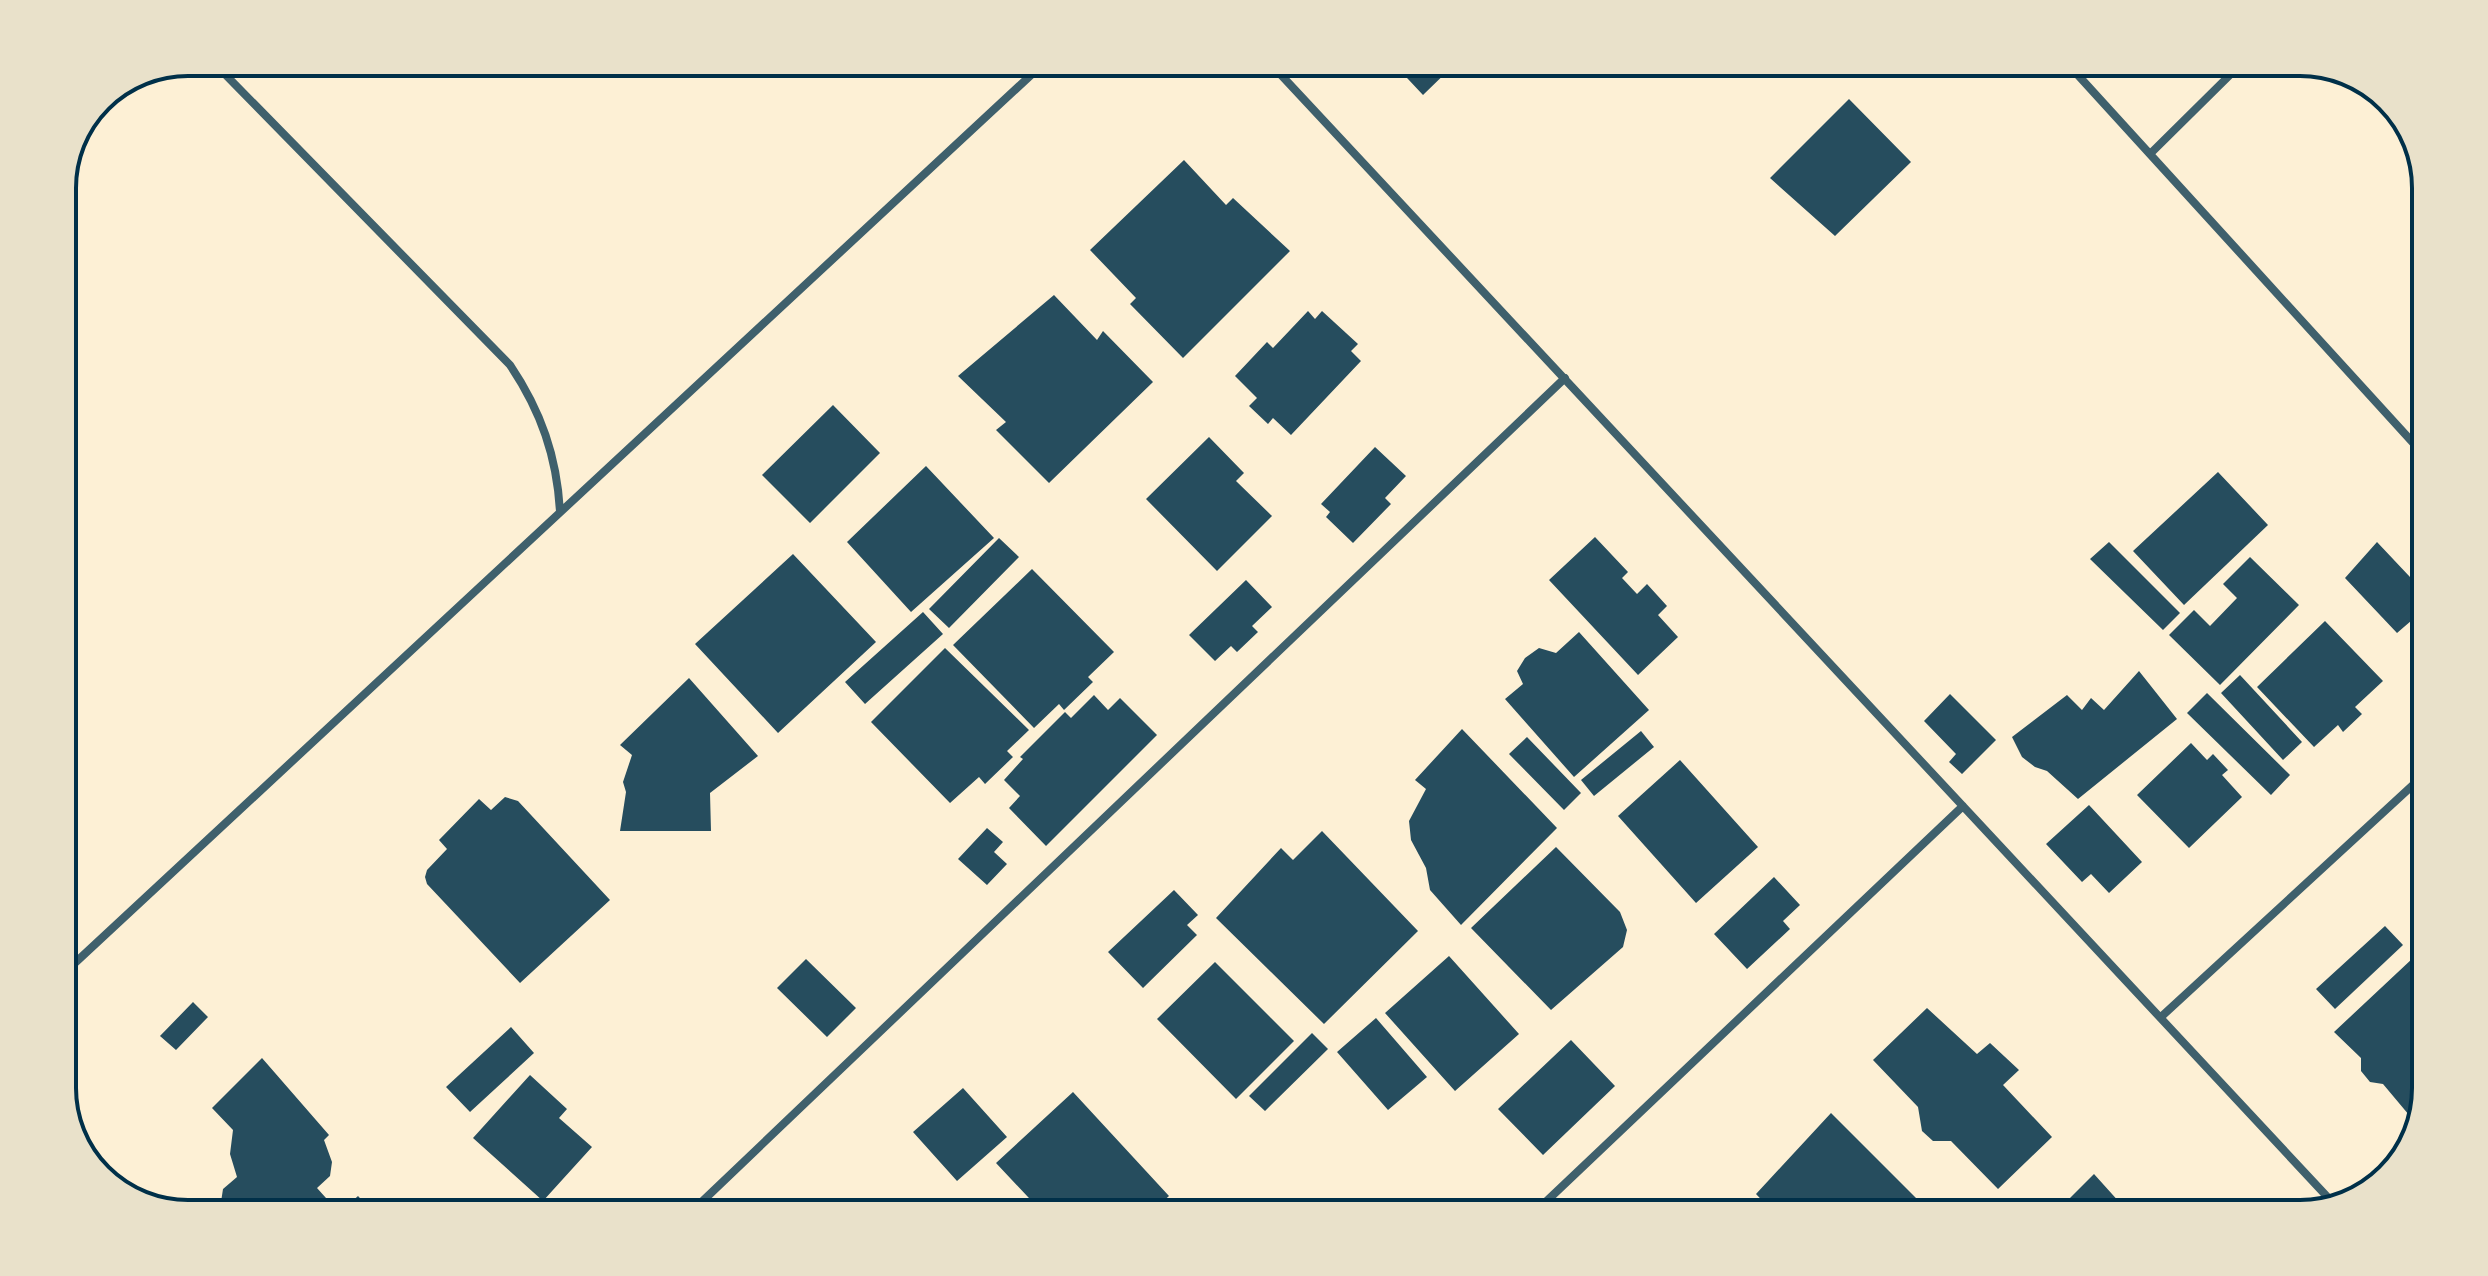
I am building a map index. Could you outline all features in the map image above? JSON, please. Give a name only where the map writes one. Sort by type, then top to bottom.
[{"type":"street","points":[[227,76],[510,365],[528,391],[552,450],[560,512]]},
{"type":"street","points":[[76,962],[1030,76]]},
{"type":"street","points":[[1282,76],[2327,1196]]},
{"type":"street","points":[[2079,76],[2412,442]]},
{"type":"street","points":[[2150,154],[2229,76]]},
{"type":"street","points":[[704,1200],[1565,378]]},
{"type":"street","points":[[2161,1017],[2412,786]]},
{"type":"street","points":[[1548,1200],[1963,806]]},
{"type":"building","points":[[1405,76],[1443,76],[1423,95]]},
{"type":"building","points":[[1849,99],[1911,162],[1835,236],[1770,178]]},
{"type":"building","points":[[1184,160],[1226,205],[1233,198],[1290,251],[1183,358],[1130,304],[1136,298],[1090,250]]},
{"type":"building","points":[[1054,295],[1097,340],[1103,331],[1153,382],[1049,483],[996,430],[1006,422],[958,376]]},
{"type":"building","points":[[1308,311],[1315,319],[1322,311],[1358,344],[1351,351],[1361,361],[1291,435],[1273,418],[1268,424],[1249,406],[1257,398],[1235,376],[1267,342],[1273,348]]},
{"type":"building","points":[[833,405],[880,453],[810,523],[762,475]]},
{"type":"building","points":[[1209,437],[1244,473],[1236,481],[1272,516],[1217,571],[1146,499]]},
{"type":"building","points":[[1375,447],[1406,476],[1385,498],[1391,504],[1353,543],[1326,517],[1330,512],[1321,504]]},
{"type":"building","points":[[926,466],[994,538],[911,612],[847,542]]},
{"type":"building","points":[[2218,472],[2268,525],[2184,605],[2133,551]]},
{"type":"building","points":[[1595,537],[1628,572],[1622,578],[1637,594],[1647,584],[1667,606],[1658,615],[1678,637],[1638,675],[1549,580]]},
{"type":"building","points":[[999,538],[1019,557],[949,628],[929,609]]},
{"type":"building","points":[[2109,542],[2180,613],[2163,630],[2090,559]]},
{"type":"building","points":[[2377,542],[2412,579],[2412,620],[2397,633],[2345,578]]},
{"type":"building","points":[[793,554],[876,642],[778,733],[695,644]]},
{"type":"building","points":[[2250,557],[2299,605],[2220,685],[2169,635],[2194,610],[2210,626],[2237,598],[2223,584]]},
{"type":"building","points":[[1032,569],[1114,652],[1088,677],[1093,682],[1064,710],[1059,704],[1034,728],[953,645]]},
{"type":"building","points":[[1246,580],[1272,607],[1252,626],[1258,632],[1237,652],[1231,646],[1215,661],[1189,635]]},
{"type":"building","points":[[923,612],[943,634],[865,704],[845,682]]},
{"type":"building","points":[[2325,621],[2383,681],[2355,707],[2362,714],[2343,732],[2338,725],[2314,747],[2257,687]]},
{"type":"building","points":[[1579,632],[1649,710],[1574,777],[1505,699],[1523,684],[1517,671],[1525,658],[1539,648],[1556,653]]},
{"type":"building","points":[[945,648],[1029,730],[1007,751],[1013,757],[985,784],[979,777],[950,803],[871,722]]},
{"type":"building","points":[[2139,671],[2177,719],[2078,799],[2047,771],[2022,757],[2012,737],[2067,695],[2082,710],[2091,698],[2104,710]]},
{"type":"building","points":[[2240,675],[2302,742],[2283,760],[2221,693]]},
{"type":"building","points":[[689,678],[758,756],[710,793],[711,831],[620,831],[626,792],[623,782],[632,755],[620,745]]},
{"type":"building","points":[[2207,693],[2290,775],[2271,795],[2187,713]]},
{"type":"building","points":[[1950,694],[1996,740],[1962,774],[1949,762],[1956,754],[1924,721]]},
{"type":"building","points":[[1094,695],[1108,710],[1120,698],[1157,735],[1046,846],[1009,808],[1020,796],[1004,780],[1023,759],[1020,757],[1065,712],[1071,718]]},
{"type":"building","points":[[1462,729],[1557,828],[1461,925],[1430,890],[1426,868],[1411,840],[1409,821],[1426,789],[1415,780]]},
{"type":"building","points":[[1641,731],[1654,747],[1594,796],[1581,780]]},
{"type":"building","points":[[1527,737],[1581,793],[1564,810],[1509,754]]},
{"type":"building","points":[[2191,743],[2207,760],[2213,754],[2228,770],[2222,775],[2242,797],[2189,848],[2137,795]]},
{"type":"building","points":[[1680,760],[1758,847],[1696,903],[1618,816]]},
{"type":"building","points":[[505,797],[518,801],[610,900],[520,983],[427,884],[425,877],[427,870],[447,849],[439,840],[479,799],[491,810]]},
{"type":"building","points":[[2089,805],[2142,862],[2109,893],[2091,874],[2082,882],[2046,844]]},
{"type":"building","points":[[987,828],[1003,842],[994,852],[1007,864],[987,885],[958,859]]},
{"type":"building","points":[[1322,831],[1418,931],[1324,1024],[1216,918],[1281,848],[1293,860]]},
{"type":"building","points":[[1556,847],[1620,912],[1627,930],[1623,947],[1551,1010],[1471,928]]},
{"type":"building","points":[[1774,877],[1800,905],[1783,921],[1790,929],[1747,969],[1714,934]]},
{"type":"building","points":[[1174,890],[1198,915],[1187,925],[1197,935],[1143,988],[1108,952]]},
{"type":"building","points":[[2385,926],[2403,945],[2335,1009],[2316,989]]},
{"type":"building","points":[[1449,956],[1519,1034],[1455,1091],[1385,1013]]},
{"type":"building","points":[[806,959],[856,1008],[827,1037],[777,988]]},
{"type":"building","points":[[2412,959],[2412,1088],[2409,1114],[2383,1084],[2370,1082],[2361,1071],[2361,1058],[2334,1032]]},
{"type":"building","points":[[1215,962],[1294,1041],[1236,1099],[1157,1019]]},
{"type":"building","points":[[193,1002],[208,1017],[176,1050],[160,1036]]},
{"type":"building","points":[[1927,1008],[1977,1054],[1990,1043],[2019,1070],[2003,1085],[2052,1137],[1998,1189],[1951,1141],[1933,1141],[1922,1131],[1918,1107],[1873,1060]]},
{"type":"building","points":[[1376,1018],[1427,1077],[1388,1110],[1337,1052]]},
{"type":"building","points":[[511,1027],[534,1053],[470,1112],[446,1087]]},
{"type":"building","points":[[1312,1033],[1328,1049],[1265,1111],[1249,1096]]},
{"type":"building","points":[[1571,1040],[1615,1086],[1543,1155],[1498,1109]]},
{"type":"building","points":[[262,1058],[329,1135],[324,1140],[332,1162],[330,1176],[317,1188],[326,1198],[221,1200],[223,1189],[237,1177],[230,1154],[233,1130],[212,1108]]},
{"type":"building","points":[[530,1075],[567,1109],[559,1118],[592,1147],[542,1200],[473,1138]]},
{"type":"building","points":[[963,1088],[1007,1137],[957,1181],[913,1132]]},
{"type":"building","points":[[1073,1092],[1169,1196],[1165,1200],[1031,1200],[996,1163]]},
{"type":"building","points":[[1831,1113],[1918,1200],[1762,1200],[1756,1194]]},
{"type":"building","points":[[2094,1174],[2117,1200],[2068,1200]]}]
